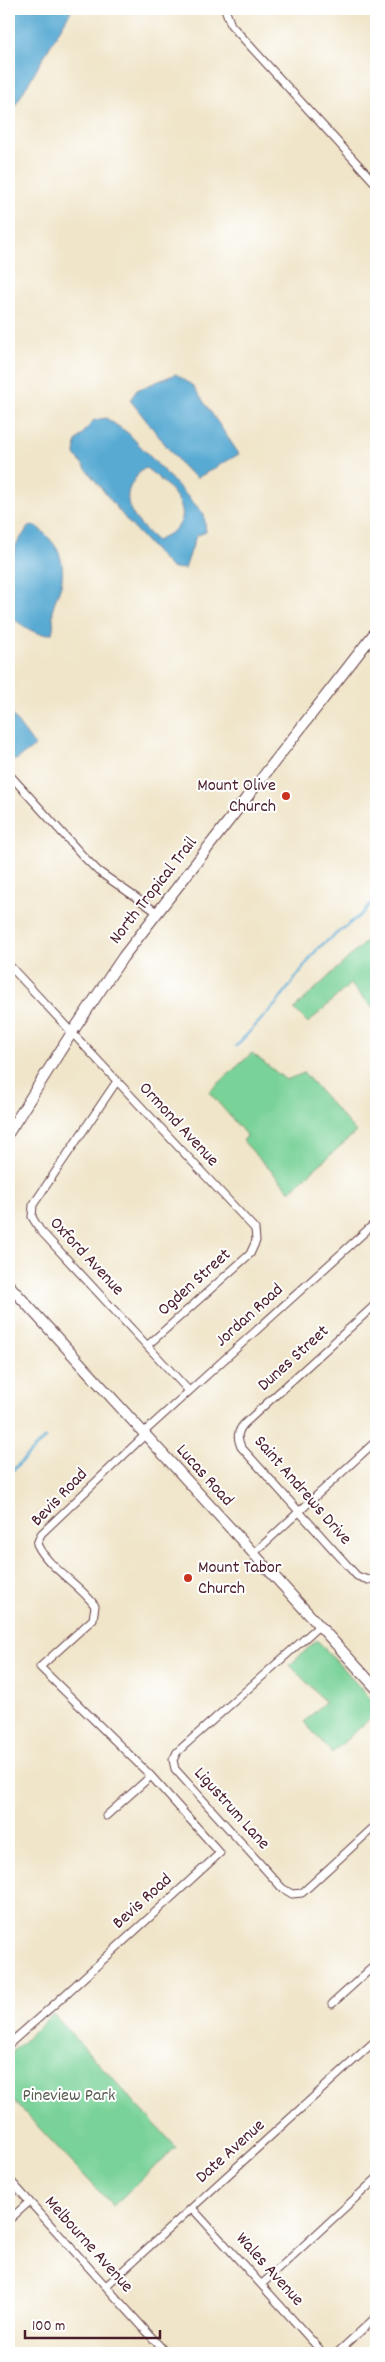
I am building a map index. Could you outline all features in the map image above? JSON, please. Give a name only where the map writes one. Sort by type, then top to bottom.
[{"type":"street","points":[[225,9],[231,25],[376,184]]},
{"type":"street","name":"North Tropical Trail","points":[[9,1132],[71,1034],[124,957],[319,702],[376,632]]},
{"type":"street","points":[[9,774],[98,870],[158,913]]},
{"type":"street","name":"Ormond Avenue","points":[[9,965],[71,1034],[248,1221],[255,1230],[256,1241]]},
{"type":"street","name":"Oxford Avenue","points":[[117,1081],[33,1205],[32,1217],[40,1230],[190,1390]]},
{"type":"street","name":"Jordan Road","points":[[144,1434],[376,1222]]},
{"type":"street","name":"Ogden Street","points":[[148,1345],[250,1254],[256,1241]]},
{"type":"street","name":"Lucas Road","points":[[9,1285],[376,1688]]},
{"type":"street","name":"Dunes Street","points":[[238,1438],[238,1431],[244,1424],[376,1304]]},
{"type":"street","name":"Bevis Road","points":[[9,2044],[220,1853],[150,1776],[40,1667],[93,1619],[96,1606],[87,1594],[42,1554],[37,1544],[42,1534],[144,1434]]},
{"type":"street","name":"Saint Andrews Drive","points":[[238,1438],[241,1447],[357,1576],[368,1580],[376,1578]]},
{"type":"street","points":[[253,1554],[376,1441]]},
{"type":"street","name":"Ligustrum Lane","points":[[320,1625],[177,1752],[173,1760],[175,1769],[282,1888],[292,1894],[302,1893],[376,1825]]},
{"type":"street","points":[[106,1816],[150,1776]]},
{"type":"street","points":[[332,2004],[376,1964]]},
{"type":"street","name":"Date Avenue","points":[[106,2286],[376,2040]]},
{"type":"street","name":"Melbourne Avenue","points":[[9,2179],[166,2353]]},
{"type":"street","points":[[262,2284],[376,2179]]},
{"type":"street","points":[[9,2220],[29,2202]]},
{"type":"street","name":"Wales Avenue","points":[[192,2208],[323,2353]]},
{"type":"street","points":[[337,2353],[376,2317]]},
{"type":"green space","points":[[376,932],[376,1011],[350,984],[308,1023],[294,1009]]},
{"type":"green space","points":[[252,1053],[286,1080],[304,1073],[356,1132],[290,1191],[243,1141],[247,1136],[209,1092]]},
{"type":"green space","points":[[317,1640],[376,1705],[376,1713],[332,1753],[304,1722],[325,1702],[290,1665]]},
{"type":"green space","name":"Pineview Park","points":[[53,2014],[176,2147],[113,2206],[9,2096],[9,2055]]},
{"type":"water","points":[[9,9],[72,9],[9,116]]},
{"type":"water","points":[[176,374],[193,386],[239,454],[197,478],[184,468],[130,400],[137,390]]},
{"type":"water","points":[[106,418],[128,433],[204,514],[206,532],[196,536],[185,569],[171,568],[128,522],[75,455],[76,442],[94,420]],"holes":[[[146,468],[167,486],[179,501],[182,509],[179,525],[172,532],[157,541],[138,522],[129,507],[129,490],[140,472]]]},
{"type":"water","points":[[29,526],[36,526],[48,537],[57,549],[62,562],[62,579],[54,606],[52,633],[40,634],[9,616],[9,562],[16,545]]},
{"type":"water","points":[[9,711],[35,746],[16,760],[9,758]]},
{"type":"waterway","points":[[236,1046],[276,1004],[318,948],[363,913],[376,898]]},
{"type":"waterway","points":[[9,1474],[45,1438]]},
{"type":"place","name":"Mount Olive Church","points":[[286,796]]},
{"type":"place","name":"Mount Tabor Church","points":[[188,1578]]}]
